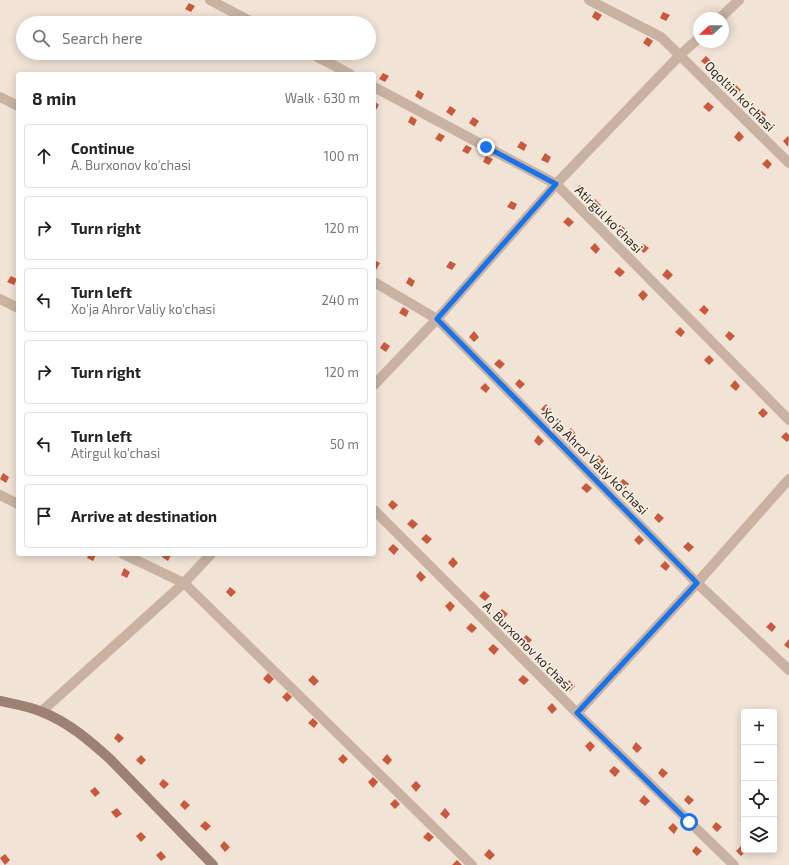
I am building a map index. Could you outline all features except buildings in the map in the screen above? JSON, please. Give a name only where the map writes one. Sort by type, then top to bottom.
[{"type":"main road","points":[[0,702],[22,705],[42,712],[77,731],[110,759],[214,865]]},
{"type":"street","points":[[210,0],[241,16]]},
{"type":"street","name":"Oqoltin ko'chasi","points":[[589,0],[661,37],[789,163]]},
{"type":"street","points":[[726,12],[739,0]]},
{"type":"street","points":[[376,383],[437,319],[556,184],[693,43]]},
{"type":"street","points":[[323,60],[346,72]]},
{"type":"street","name":"Atirgul ko'chasi","points":[[376,88],[556,184],[789,420]]},
{"type":"street","points":[[0,97],[16,105]]},
{"type":"street","name":"Xo'ja Ahror Valiy ko'chasi","points":[[376,283],[437,319],[697,583],[789,670]]},
{"type":"street","points":[[0,299],[16,307]]},
{"type":"street","points":[[577,713],[697,583],[789,479]]},
{"type":"street","points":[[0,495],[16,503]]},
{"type":"street","name":"A. Burxonov ko'chasi","points":[[376,512],[577,713],[734,865]]},
{"type":"street","points":[[127,556],[184,583],[472,865]]},
{"type":"street","points":[[42,712],[184,583],[209,556]]},
{"type":"route","points":[[486,147],[556,184],[437,319],[697,583],[577,713],[689,822]]}]
